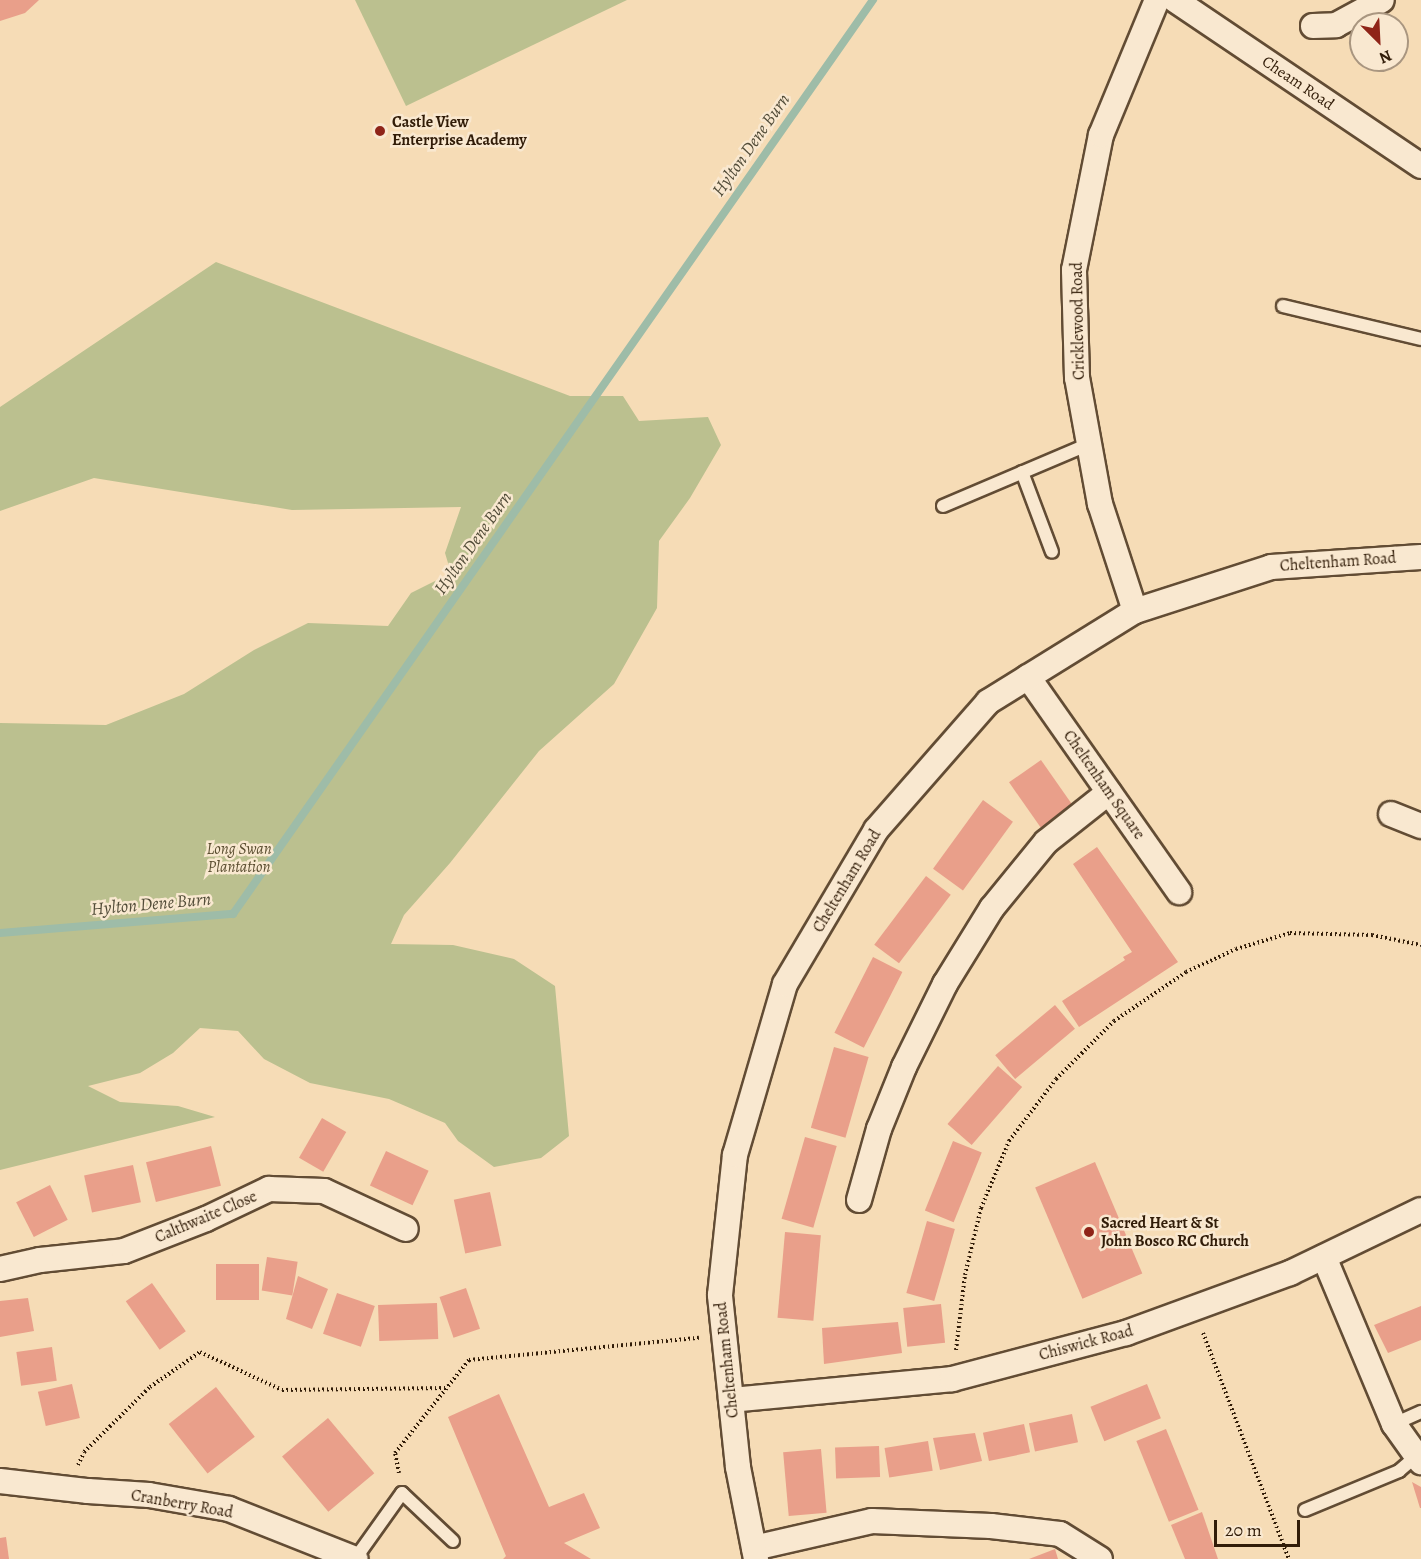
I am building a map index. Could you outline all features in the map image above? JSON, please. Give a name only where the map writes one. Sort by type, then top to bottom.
[{"type":"street","name":"Cricklewood Road","points":[[1135,611],[1100,504],[1077,378],[1074,270],[1101,135],[1157,0]]},
{"type":"street","name":"Cheam Road","points":[[1175,0],[1421,166]]},
{"type":"street","points":[[1313,26],[1336,25],[1382,0]]},
{"type":"street","name":"Cheltenham Road","points":[[1100,1559],[1060,1534],[991,1526],[872,1521],[755,1554],[738,1467],[720,1294],[735,1155],[785,984],[876,830],[988,702],[1135,611],[1271,567],[1421,557]]},
{"type":"street","name":"Cheltenham Square","points":[[1028,677],[1179,892]]},
{"type":"street","points":[[859,1200],[879,1130],[904,1067],[945,984],[992,908],[1047,842],[1109,792]]},
{"type":"street","points":[[1391,814],[1421,826]]},
{"type":"street","name":"Calthwaite Close","points":[[0,1269],[40,1260],[124,1251],[206,1219],[269,1189],[324,1191],[406,1229]]},
{"type":"street","name":"Chiswick Road","points":[[731,1400],[952,1378],[1126,1333],[1290,1273],[1421,1210]]},
{"type":"street","points":[[1324,1257],[1394,1424],[1419,1459]]},
{"type":"street","name":"Cranberry Road","points":[[0,1481],[150,1495],[229,1509],[355,1559]]},
{"type":"lane","points":[[1283,306],[1421,339]]},
{"type":"lane","points":[[943,506],[1089,444]]},
{"type":"lane","points":[[1022,472],[1052,552]]},
{"type":"lane","points":[[1394,1424],[1421,1412]]},
{"type":"lane","points":[[1305,1510],[1398,1471],[1419,1459]]},
{"type":"lane","points":[[355,1559],[402,1493],[453,1541]]},
{"type":"path","points":[[952,1378],[964,1275],[981,1208],[1009,1141],[1056,1079],[1114,1021],[1186,972],[1236,949],[1290,933],[1372,935],[1421,945]]},
{"type":"path","points":[[1194,1309],[1289,1559]]},
{"type":"path","points":[[402,1493],[395,1453],[469,1360],[724,1336]]},
{"type":"path","points":[[67,1489],[84,1452],[150,1387],[200,1352],[282,1390],[446,1388]]},
{"type":"green space","points":[[355,0],[627,0],[406,106]]},
{"type":"green space","name":"Long Swan Plantation","points":[[216,262],[570,396],[623,396],[639,421],[708,417],[721,445],[690,498],[659,541],[657,608],[614,684],[539,751],[450,863],[404,915],[391,944],[453,945],[514,959],[555,986],[569,1136],[541,1158],[494,1167],[458,1141],[445,1123],[389,1099],[310,1083],[264,1059],[238,1031],[200,1028],[173,1053],[140,1073],[88,1086],[120,1102],[178,1106],[215,1117],[0,1170],[0,723],[106,725],[184,694],[254,650],[308,623],[388,626],[411,593],[451,573],[445,553],[461,507],[292,510],[94,478],[0,511],[0,407]]},
{"type":"building","points":[[0,0],[39,0],[25,13],[0,21]]},
{"type":"building","points":[[1041,760],[1076,810],[1044,832],[1009,782]]},
{"type":"building","points":[[983,800],[1013,822],[963,891],[933,869]]},
{"type":"building","points":[[1097,847],[1178,962],[1079,1027],[1062,1001],[1125,960],[1123,957],[1132,952],[1073,864]]},
{"type":"building","points":[[926,876],[951,895],[899,963],[874,945]]},
{"type":"building","points":[[873,957],[902,972],[864,1048],[834,1033]]},
{"type":"building","points":[[1055,1005],[1075,1029],[1015,1079],[995,1055]]},
{"type":"building","points":[[834,1047],[869,1057],[845,1138],[811,1128]]},
{"type":"building","points":[[998,1066],[1022,1087],[972,1145],[947,1124]]},
{"type":"building","points":[[322,1118],[346,1132],[323,1172],[299,1158]]},
{"type":"building","points":[[805,1137],[837,1146],[813,1228],[782,1219]]},
{"type":"building","points":[[953,1141],[982,1153],[954,1222],[925,1211]]},
{"type":"building","points":[[211,1146],[221,1186],[156,1202],[146,1162]]},
{"type":"building","points":[[386,1151],[429,1171],[413,1205],[370,1185]]},
{"type":"building","name":"Sacred Heart & St John Bosco RC Church","points":[[1095,1162],[1142,1273],[1082,1299],[1035,1187]]},
{"type":"building","points":[[133,1165],[141,1202],[92,1213],[84,1175]]},
{"type":"building","points":[[50,1185],[68,1220],[34,1237],[16,1202]]},
{"type":"building","points":[[490,1192],[501,1246],[465,1253],[454,1200]]},
{"type":"building","points":[[927,1221],[955,1229],[934,1301],[906,1293]]},
{"type":"building","points":[[785,1232],[821,1235],[813,1321],[778,1318]]},
{"type":"building","points":[[267,1257],[298,1262],[292,1295],[262,1291]]},
{"type":"building","points":[[216,1264],[259,1264],[259,1300],[216,1300]]},
{"type":"building","points":[[298,1276],[328,1289],[312,1329],[286,1319]]},
{"type":"building","points":[[152,1283],[186,1331],[160,1350],[126,1301]]},
{"type":"building","points":[[466,1288],[480,1329],[454,1338],[440,1297]]},
{"type":"building","points":[[337,1293],[375,1306],[361,1347],[323,1334]]},
{"type":"building","points":[[28,1298],[34,1331],[0,1337],[0,1301]]},
{"type":"building","points":[[437,1303],[438,1339],[379,1341],[378,1305]]},
{"type":"building","points":[[941,1304],[945,1343],[907,1347],[903,1308]]},
{"type":"building","points":[[1421,1306],[1421,1340],[1388,1353],[1374,1325]]},
{"type":"building","points":[[898,1322],[902,1353],[824,1364],[822,1328]]},
{"type":"building","points":[[52,1347],[57,1381],[21,1386],[16,1352]]},
{"type":"building","points":[[72,1384],[80,1418],[46,1426],[38,1392]]},
{"type":"building","points":[[1147,1384],[1161,1418],[1104,1441],[1090,1407]]},
{"type":"building","points":[[216,1387],[255,1437],[208,1474],[169,1424]]},
{"type":"building","points":[[499,1394],[549,1507],[584,1493],[600,1528],[564,1543],[591,1559],[503,1559],[506,1556],[448,1417]]},
{"type":"building","points":[[1072,1414],[1078,1442],[1035,1452],[1029,1423]]},
{"type":"building","points":[[328,1418],[374,1473],[328,1512],[282,1457]]},
{"type":"building","points":[[1024,1424],[1030,1452],[989,1461],[983,1433]]},
{"type":"building","points":[[1166,1429],[1199,1510],[1169,1522],[1136,1441]]},
{"type":"building","points":[[975,1433],[982,1461],[940,1470],[933,1438]]},
{"type":"building","points":[[928,1441],[933,1471],[889,1478],[885,1448]]},
{"type":"building","points":[[879,1446],[880,1477],[836,1479],[835,1448]]},
{"type":"building","points":[[821,1449],[827,1513],[789,1516],[783,1452]]},
{"type":"building","points":[[1412,1482],[1421,1487],[1421,1508],[1420,1508]]},
{"type":"building","points":[[1202,1512],[1218,1559],[1185,1559],[1171,1525]]},
{"type":"building","points":[[6,1537],[9,1559],[0,1559],[0,1538]]},
{"type":"building","points":[[1055,1549],[1058,1559],[1029,1559]]},
{"type":"waterway","name":"Hylton Dene Burn","points":[[0,933],[233,914],[873,0]]},
{"type":"place","name":"Castle View Enterprise Academy","points":[[380,131]]},
{"type":"place","name":"Sacred Heart & St John Bosco RC Church","points":[[1089,1232]]}]
